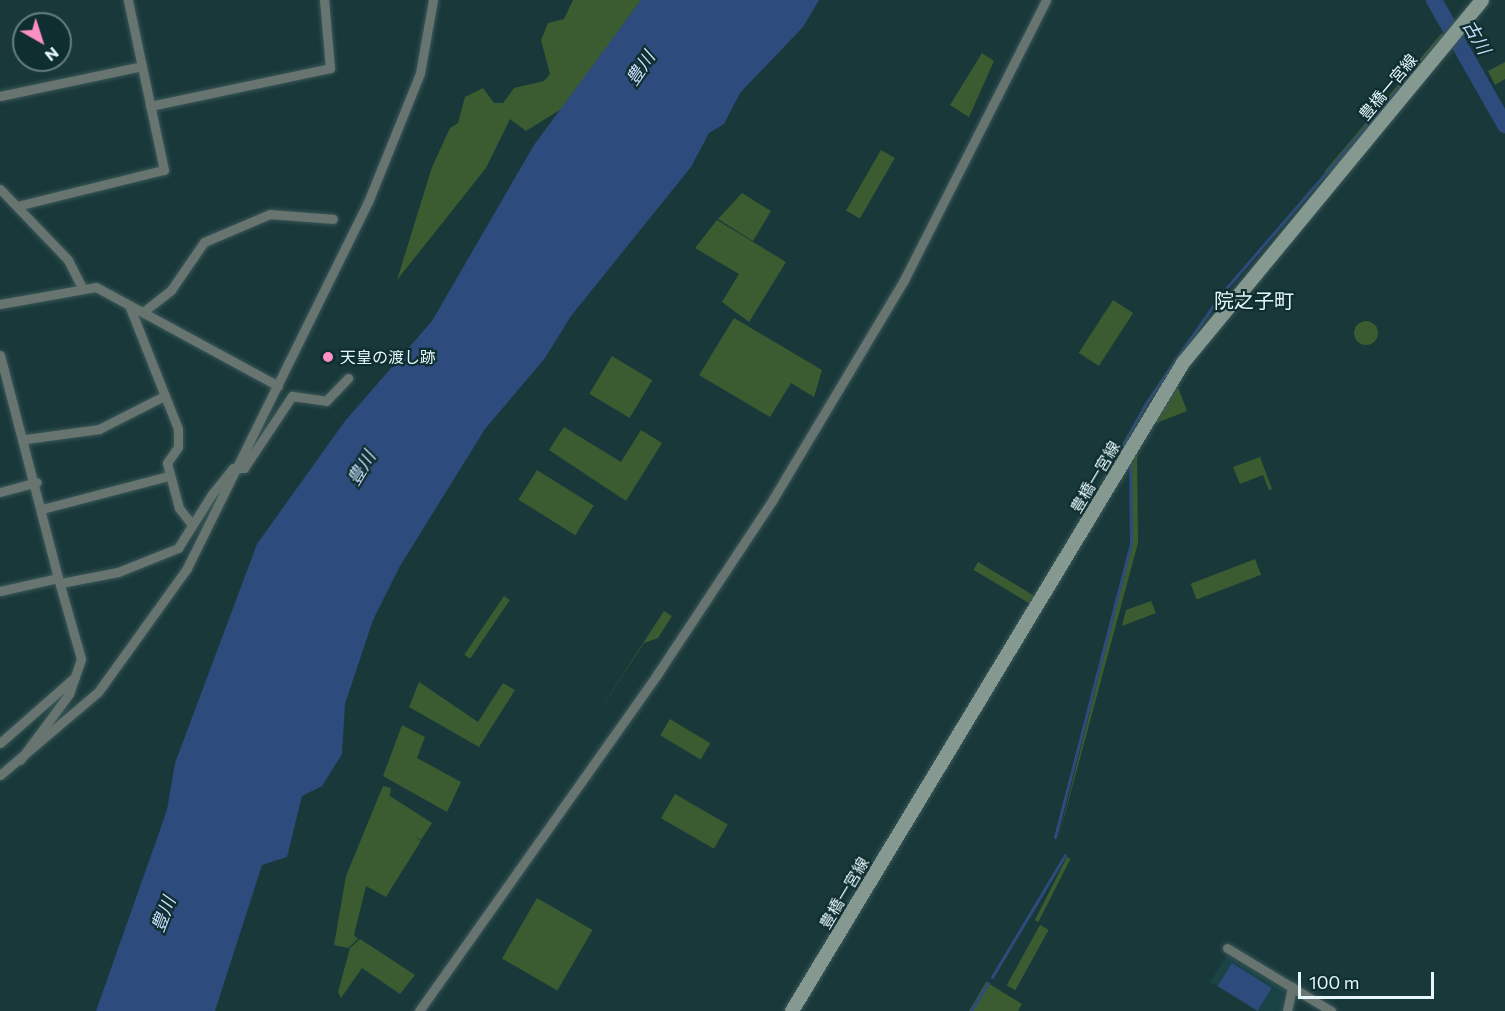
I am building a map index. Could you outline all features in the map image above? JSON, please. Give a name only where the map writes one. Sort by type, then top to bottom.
[{"type":"main road","name":"豊橋一宮線","points":[[792,1011],[1183,363],[1482,0]]},
{"type":"street","points":[[17,206],[164,170],[128,0]]},
{"type":"street","points":[[150,106],[330,69],[324,0]]},
{"type":"street","points":[[0,775],[98,692],[151,624],[187,568],[368,202],[420,73],[433,0]]},
{"type":"street","points":[[419,1011],[658,673],[780,489],[904,280],[1046,0]]},
{"type":"street","points":[[0,96],[142,66]]},
{"type":"street","points":[[0,189],[68,260],[81,286]]},
{"type":"street","points":[[143,312],[171,290],[204,242],[270,214],[333,219]]},
{"type":"street","points":[[0,304],[81,286],[96,287],[278,386]]},
{"type":"street","points":[[129,305],[179,438],[167,464],[179,508],[190,522]]},
{"type":"street","points":[[0,355],[26,439],[59,580],[81,659],[79,674],[20,760]]},
{"type":"street","points":[[0,591],[59,580],[168,554],[178,548],[190,522],[238,468],[292,396],[326,401],[348,378]]},
{"type":"street","points":[[26,439],[99,429],[164,396]]},
{"type":"street","points":[[42,509],[169,476]]},
{"type":"street","points":[[0,492],[37,482]]},
{"type":"street","points":[[2,740],[79,674]]},
{"type":"street","points":[[1227,948],[1331,1011]]},
{"type":"street","points":[[1287,1011],[1292,987]]},
{"type":"shaded area","points":[[1227,955],[1283,989],[1282,1011],[1257,1011],[1210,982]]},
{"type":"green space","points":[[573,0],[641,0],[563,108],[526,131],[510,119],[486,168],[397,280],[432,167],[450,128],[458,123],[465,97],[483,88],[494,103],[503,103],[514,88],[544,81],[550,74],[541,40],[548,23],[564,19]]},
{"type":"green space","points":[[1442,33],[1445,39],[1330,173],[1324,172]]},
{"type":"green space","points":[[982,53],[994,61],[969,117],[950,105]]},
{"type":"green space","points":[[1505,62],[1505,79],[1495,85],[1488,71]]},
{"type":"green space","points":[[881,150],[895,158],[860,219],[846,211]]},
{"type":"green space","points":[[742,193],[771,211],[753,241],[718,219]]},
{"type":"green space","points":[[717,220],[786,262],[749,322],[722,302],[739,274],[695,248]]},
{"type":"green space","points":[[1113,300],[1133,313],[1099,366],[1079,353]]},
{"type":"green space","points":[[734,318],[822,370],[814,397],[791,383],[770,417],[699,375]]},
{"type":"green space","points":[[1366,321],[1375,324],[1378,333],[1375,342],[1366,345],[1357,342],[1354,333],[1357,324]]},
{"type":"green space","points":[[612,356],[652,380],[630,418],[589,394]]},
{"type":"green space","points":[[1176,382],[1187,411],[1149,426]]},
{"type":"green space","points":[[564,427],[621,462],[641,430],[662,443],[626,501],[549,450]]},
{"type":"green space","points":[[1137,447],[1138,543],[1058,840],[1132,543],[1131,458]]},
{"type":"green space","points":[[1260,457],[1272,489],[1269,490],[1263,475],[1240,484],[1233,467]]},
{"type":"green space","points":[[537,470],[594,506],[575,535],[518,500]]},
{"type":"green space","points":[[1255,559],[1261,575],[1197,600],[1191,584]]},
{"type":"green space","points":[[978,562],[1035,596],[1030,604],[973,570]]},
{"type":"green space","points":[[504,596],[510,600],[470,659],[464,655]]},
{"type":"green space","points":[[1151,601],[1156,613],[1122,626],[1126,610]]},
{"type":"green space","points":[[664,611],[672,616],[658,638],[644,643],[588,728]]},
{"type":"green space","points":[[419,682],[478,722],[503,683],[515,690],[479,747],[409,707]]},
{"type":"green space","points":[[670,719],[710,743],[701,759],[660,735]]},
{"type":"green space","points":[[402,725],[425,737],[417,758],[461,782],[447,812],[383,776]]},
{"type":"green space","points":[[383,786],[391,788],[389,801],[390,796],[432,823],[421,840],[414,836],[421,841],[386,897],[366,886],[354,935],[358,939],[348,948],[334,945],[346,876]]},
{"type":"green space","points":[[675,794],[728,824],[714,849],[661,818]]},
{"type":"green space","points":[[1067,857],[1071,859],[1038,922],[1035,920]]},
{"type":"green space","points":[[537,898],[592,930],[557,991],[502,959]]},
{"type":"green space","points":[[1040,925],[1049,930],[1015,990],[1007,985]]},
{"type":"green space","points":[[360,939],[415,975],[400,994],[362,968],[341,998],[338,992],[350,948]]},
{"type":"green space","points":[[986,982],[1022,1004],[1018,1011],[969,1011]]},
{"type":"water","name":"豊川","points":[[641,0],[819,0],[803,27],[740,93],[724,124],[709,133],[691,167],[571,316],[545,358],[485,429],[400,566],[373,620],[345,704],[342,754],[322,786],[302,796],[287,857],[262,865],[215,1011],[96,1011],[167,810],[175,763],[257,544],[345,421],[432,321],[534,145]]},
{"type":"water","points":[[1232,963],[1272,988],[1258,1011],[1218,986]]},
{"type":"waterway","name":"古川","points":[[1434,0],[1505,125]]},
{"type":"waterway","points":[[1125,453],[1120,450],[1146,403],[1222,293],[1445,35]]},
{"type":"waterway","points":[[1055,837],[1131,543],[1130,457]]},
{"type":"waterway","points":[[992,977],[1065,855]]},
{"type":"waterway","points":[[971,1011],[988,983]]},
{"type":"place","name":"天皇の渡し跡","points":[[328,357]]},
{"type":"district","name":"院之子町","points":[[1254,300]]}]
